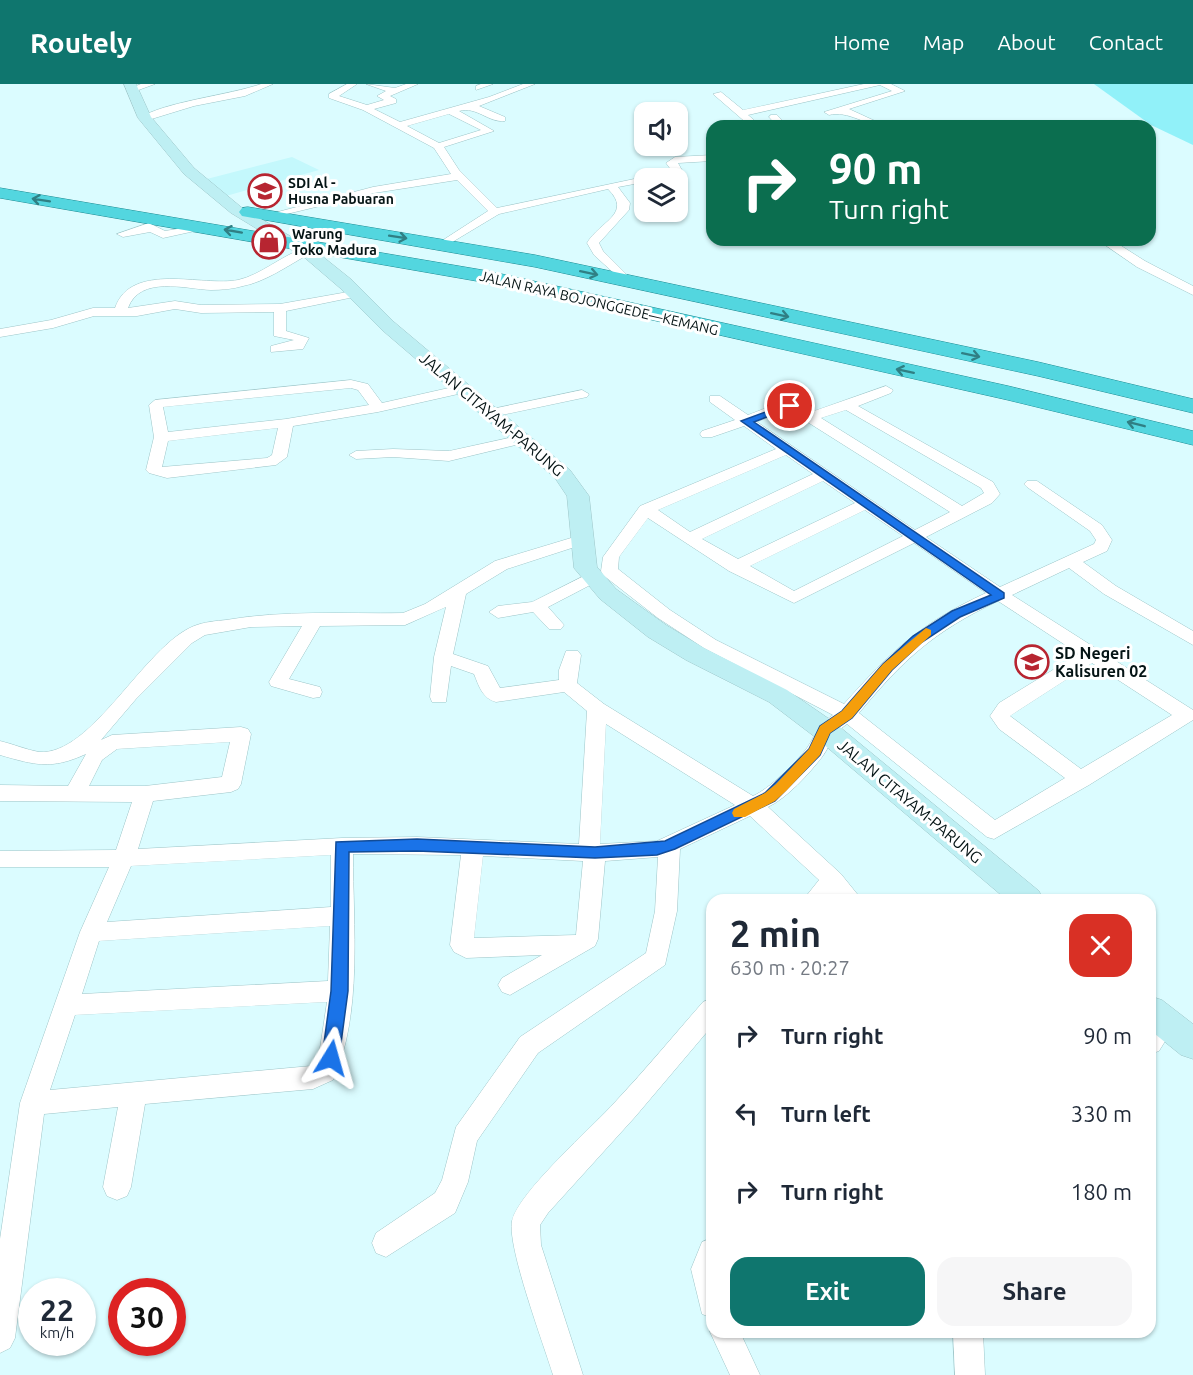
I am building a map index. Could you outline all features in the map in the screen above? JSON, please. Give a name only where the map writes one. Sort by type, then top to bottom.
[{"type":"highway","name":"JALAN RAYA BOJONGGEDE—KEMANG","points":[[0,193],[488,277],[1008,393],[1193,438]]},
{"type":"highway","name":"JALAN RAYA BOJONGGEDE—KEMANG","points":[[204,205],[444,244],[1038,369],[1193,406]]},
{"type":"main road","name":"JALAN CITAYAM-PARUNG","points":[[138,86],[145,118],[189,171],[236,210],[298,246],[355,293],[387,326],[563,474],[576,490],[581,512],[580,540],[586,568],[608,594],[657,631],[695,654],[778,696],[825,730],[1021,894]]},
{"type":"main road","points":[[1156,1026],[1193,1044]]},
{"type":"street","points":[[145,118],[192,104],[242,94],[269,84]]},
{"type":"street","points":[[353,84],[332,96],[366,108],[438,146],[460,176],[495,212]]},
{"type":"street","points":[[370,84],[394,91]]},
{"type":"street","points":[[366,108],[393,101],[382,96],[414,84]]},
{"type":"street","points":[[479,88],[489,84]]},
{"type":"street","points":[[399,126],[531,84]]},
{"type":"street","points":[[743,113],[876,84]]},
{"type":"street","points":[[829,112],[900,91],[884,84]]},
{"type":"street","points":[[718,93],[750,120]]},
{"type":"street","points":[[817,97],[868,120]]},
{"type":"street","points":[[470,105],[502,119]]},
{"type":"street","points":[[438,146],[467,139],[489,130],[451,111]]},
{"type":"street","points":[[774,117],[777,120]]},
{"type":"street","points":[[425,118],[435,123]]},
{"type":"street","points":[[446,129],[467,139]]},
{"type":"street","points":[[444,244],[495,212],[610,185],[678,172],[671,163],[678,159],[706,158]]},
{"type":"street","points":[[274,216],[365,192],[460,176]]},
{"type":"street","points":[[610,185],[621,193],[624,205],[621,213],[597,236],[593,243],[598,254],[628,282]]},
{"type":"street","points":[[123,234],[150,227],[163,235],[207,227]]},
{"type":"street","points":[[120,312],[123,303],[134,292],[153,284],[177,281],[210,286],[242,282],[298,246]]},
{"type":"street","points":[[1114,246],[1193,291]]},
{"type":"street","points":[[0,333],[54,324],[86,313],[137,312],[175,304],[201,309],[280,308],[355,293]]},
{"type":"street","points":[[276,348],[298,346],[302,338],[279,333],[280,308]]},
{"type":"street","points":[[286,423],[279,457],[267,463],[159,472],[154,470],[161,437],[156,405],[160,403],[351,384],[363,387],[378,408]]},
{"type":"street","points":[[161,437],[286,423],[378,408],[462,389]]},
{"type":"street","points":[[811,417],[886,390]]},
{"type":"street","points":[[492,413],[582,394]]},
{"type":"street","points":[[715,399],[1000,596],[1191,718],[992,831],[847,714],[710,644],[664,614],[609,571],[611,557],[646,509],[786,450]]},
{"type":"street","points":[[646,509],[735,567],[791,597],[797,597],[989,498],[991,488],[848,405]]},
{"type":"street","points":[[707,434],[787,406],[811,417],[962,513]]},
{"type":"street","points":[[356,455],[393,453],[449,456],[523,439]]},
{"type":"street","points":[[689,539],[824,475]]},
{"type":"street","points":[[0,859],[124,858],[342,846],[592,852],[657,849],[670,845],[754,807],[770,797],[815,752],[825,730],[847,714],[887,667],[917,639],[956,614],[1000,596],[1101,547],[1104,540],[1096,528],[1032,484]]},
{"type":"street","points":[[735,567],[866,504]]},
{"type":"street","points":[[0,748],[40,759],[63,756],[80,748],[102,728],[129,694],[190,636],[200,630],[251,621],[405,619],[431,608],[501,565],[580,540]]},
{"type":"street","points":[[1072,562],[1110,590],[1193,639]]},
{"type":"street","points":[[498,612],[515,612],[537,606],[592,577]]},
{"type":"street","points":[[439,697],[443,657],[458,590]]},
{"type":"street","points":[[537,606],[555,625]]},
{"type":"street","points":[[313,692],[278,682],[314,621]]},
{"type":"street","points":[[568,685],[568,670],[572,655]]},
{"type":"street","points":[[1082,780],[1006,724],[1000,716],[1006,708],[1091,655]]},
{"type":"street","points":[[443,657],[481,670],[491,691],[496,695],[568,685],[597,709],[754,807],[846,894]]},
{"type":"street","points":[[510,985],[587,939],[597,709]]},
{"type":"street","points":[[0,793],[74,794],[145,794],[231,784],[242,736],[238,733],[112,742],[95,755],[74,794]]},
{"type":"street","points":[[0,1338],[33,1103],[91,932],[124,858],[145,794]]},
{"type":"street","points":[[386,1243],[445,1203],[455,1182],[465,1136],[529,1045],[657,958],[666,911],[670,845]]},
{"type":"street","points":[[33,1103],[321,1074],[326,1070],[331,1058],[340,991],[342,846]]},
{"type":"street","points":[[473,848],[462,945],[466,948],[582,944]]},
{"type":"street","points":[[820,894],[833,880]]},
{"type":"street","points":[[91,932],[341,915]]},
{"type":"street","points":[[68,1005],[340,991]]},
{"type":"street","points":[[568,1375],[527,1245],[526,1222],[538,1203],[626,1109],[706,1016]]},
{"type":"street","points":[[117,1187],[134,1092]]},
{"type":"street","points":[[728,1338],[745,1375]]},
{"type":"street","points":[[968,1338],[970,1375]]},
{"type":"shaded area","points":[[1094,84],[1193,84],[1193,145],[1156,127],[1156,120],[1144,120]]},
{"type":"shaded area","points":[[292,157],[319,170],[226,196],[203,180]]},
{"type":"slow traffic","points":[[740,813],[754,807],[781,788],[815,752],[825,730],[847,714],[887,667],[926,632]]},
{"type":"place","name":"SDI Al - Husna Pabuaran","points":[[265,191]]},
{"type":"place","name":"Warung Toko Madura","points":[[269,242]]},
{"type":"place","name":"SD Negeri Kalisuren 02","points":[[1032,662]]},
{"type":"route","points":[[331,1058],[340,991],[342,846],[417,845],[595,853],[657,849],[670,845],[754,807],[770,797],[815,752],[825,730],[847,714],[887,667],[917,639],[956,614],[1000,596],[746,421],[790,406]]}]
